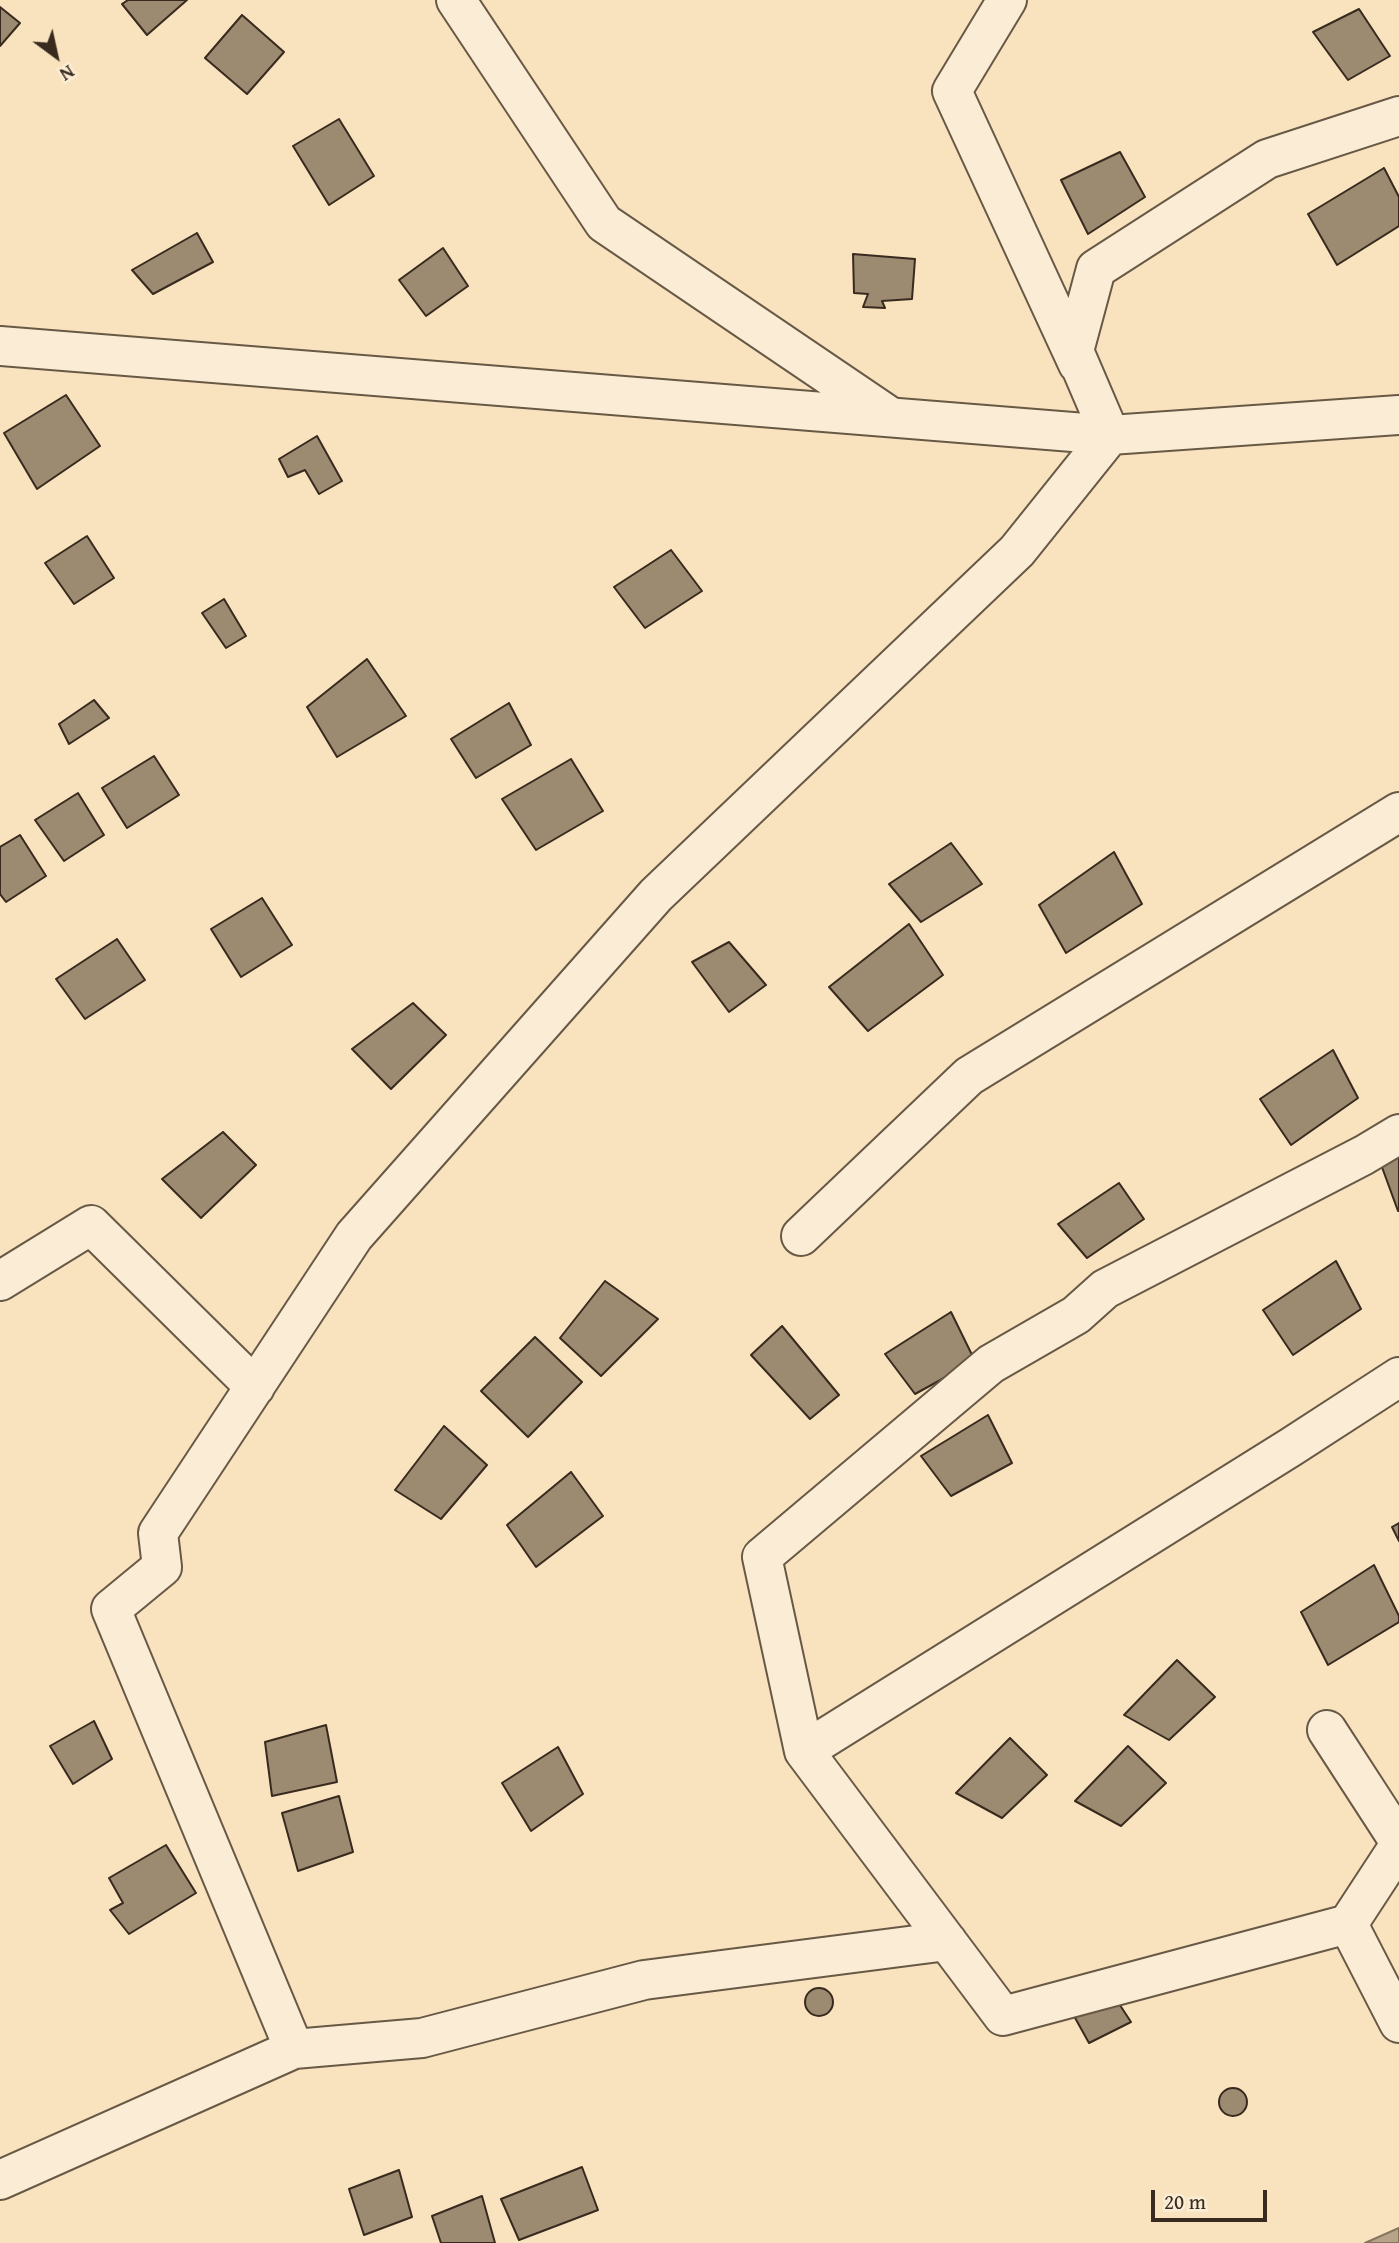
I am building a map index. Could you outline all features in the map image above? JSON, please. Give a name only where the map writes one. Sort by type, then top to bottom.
[{"type":"street","points":[[457,0],[604,223],[891,417]]},
{"type":"street","points":[[1007,0],[952,91],[1110,435]]},
{"type":"street","points":[[1110,435],[1074,351],[1096,269],[1266,159],[1399,116]]},
{"type":"street","points":[[0,345],[1110,435],[1399,415]]},
{"type":"street","points":[[294,2049],[111,1609],[162,1567],[158,1533],[354,1236],[656,895],[1017,551],[1110,435]]},
{"type":"street","points":[[801,1236],[970,1076],[1399,812]]},
{"type":"street","points":[[1327,1730],[1399,1844],[1348,1924],[1003,2015],[804,1751],[762,1557],[991,1364],[1076,1315],[1105,1289],[1399,1135]]},
{"type":"street","points":[[0,1281],[91,1225],[255,1387]]},
{"type":"street","points":[[804,1751],[1399,1377]]},
{"type":"street","points":[[1348,1924],[1399,2023]]},
{"type":"street","points":[[0,2179],[294,2049],[422,2038],[644,1980],[947,1941]]},
{"type":"shaded area","points":[[1399,2228],[1399,2243],[1365,2243]]},
{"type":"building","points":[[128,0],[187,0],[147,35],[122,4]]},
{"type":"building","points":[[0,7],[20,23],[0,46]]},
{"type":"building","points":[[1359,9],[1390,56],[1348,80],[1313,32]]},
{"type":"building","points":[[242,15],[284,52],[247,94],[205,58]]},
{"type":"building","points":[[339,119],[374,176],[329,205],[293,146]]},
{"type":"building","points":[[1120,152],[1145,197],[1088,234],[1061,180]]},
{"type":"building","points":[[1384,168],[1399,197],[1399,226],[1337,265],[1308,214]]},
{"type":"building","points":[[197,233],[213,262],[153,294],[132,270]]},
{"type":"building","points":[[443,248],[468,286],[426,316],[399,280]]},
{"type":"building","points":[[853,254],[915,259],[912,299],[882,301],[885,308],[863,307],[868,294],[854,293]]},
{"type":"building","points":[[66,395],[100,446],[37,489],[4,433]]},
{"type":"building","points":[[317,436],[342,481],[319,494],[305,470],[288,477],[279,459]]},
{"type":"building","points":[[87,536],[114,578],[74,604],[45,563]]},
{"type":"building","points":[[671,550],[702,591],[645,628],[614,587]]},
{"type":"building","points":[[224,599],[246,636],[226,648],[202,613]]},
{"type":"building","points":[[367,659],[406,716],[337,757],[307,707]]},
{"type":"building","points":[[94,700],[109,718],[69,744],[59,724]]},
{"type":"building","points":[[509,703],[531,745],[476,778],[451,739]]},
{"type":"building","points":[[154,756],[179,795],[127,828],[102,788]]},
{"type":"building","points":[[571,759],[603,811],[536,850],[502,799]]},
{"type":"building","points":[[78,793],[104,835],[64,861],[35,820]]},
{"type":"building","points":[[20,835],[46,876],[6,902],[0,894],[0,847]]},
{"type":"building","points":[[951,843],[982,884],[921,922],[889,884]]},
{"type":"building","points":[[1114,852],[1142,904],[1066,953],[1039,905]]},
{"type":"building","points":[[262,898],[292,945],[241,977],[211,929]]},
{"type":"building","points":[[909,924],[943,975],[868,1031],[829,987]]},
{"type":"building","points":[[117,939],[145,980],[85,1019],[56,979]]},
{"type":"building","points":[[729,942],[766,985],[729,1012],[692,962]]},
{"type":"building","points":[[413,1003],[446,1035],[391,1089],[352,1049]]},
{"type":"building","points":[[1333,1050],[1358,1098],[1291,1145],[1260,1099]]},
{"type":"building","points":[[223,1132],[256,1165],[201,1218],[162,1179]]},
{"type":"building","points":[[1399,1149],[1399,1211],[1398,1211],[1379,1159]]},
{"type":"building","points":[[1119,1183],[1144,1219],[1087,1258],[1058,1224]]},
{"type":"building","points":[[1336,1261],[1361,1309],[1293,1355],[1263,1310]]},
{"type":"building","points":[[605,1281],[658,1319],[601,1376],[560,1338]]},
{"type":"building","points":[[951,1312],[975,1361],[915,1394],[885,1354]]},
{"type":"building","points":[[782,1326],[839,1395],[810,1419],[751,1355]]},
{"type":"building","points":[[535,1337],[582,1382],[528,1437],[481,1391]]},
{"type":"building","points":[[988,1415],[1012,1463],[951,1496],[921,1456]]},
{"type":"building","points":[[444,1426],[487,1465],[441,1519],[395,1490]]},
{"type":"building","points":[[571,1472],[603,1516],[536,1567],[507,1525]]},
{"type":"building","points":[[1399,1523],[1399,1541],[1392,1527]]},
{"type":"building","points":[[1374,1565],[1399,1616],[1399,1622],[1328,1665],[1301,1612]]},
{"type":"building","points":[[1177,1660],[1215,1697],[1169,1740],[1124,1715]]},
{"type":"building","points":[[94,1721],[112,1759],[73,1784],[50,1746]]},
{"type":"building","points":[[326,1725],[337,1782],[272,1796],[265,1742]]},
{"type":"building","points":[[1010,1738],[1047,1775],[1002,1818],[956,1793]]},
{"type":"building","points":[[1128,1746],[1166,1783],[1121,1826],[1075,1801]]},
{"type":"building","points":[[558,1747],[583,1794],[531,1831],[502,1783]]},
{"type":"building","points":[[339,1796],[353,1852],[298,1871],[282,1813]]},
{"type":"building","points":[[166,1845],[196,1893],[129,1934],[110,1910],[123,1903],[109,1878]]},
{"type":"building","points":[[819,1988],[829,1992],[833,2002],[829,2012],[819,2016],[809,2012],[805,2002],[809,1992]]},
{"type":"building","points":[[1112,1993],[1131,2022],[1089,2043],[1074,2016]]},
{"type":"building","points":[[1233,2088],[1243,2092],[1247,2102],[1243,2112],[1233,2116],[1223,2112],[1219,2102],[1223,2092]]},
{"type":"building","points":[[582,2167],[598,2210],[519,2240],[501,2199]]},
{"type":"building","points":[[399,2170],[412,2217],[364,2235],[349,2189]]},
{"type":"building","points":[[482,2196],[495,2243],[441,2243],[432,2216]]}]
